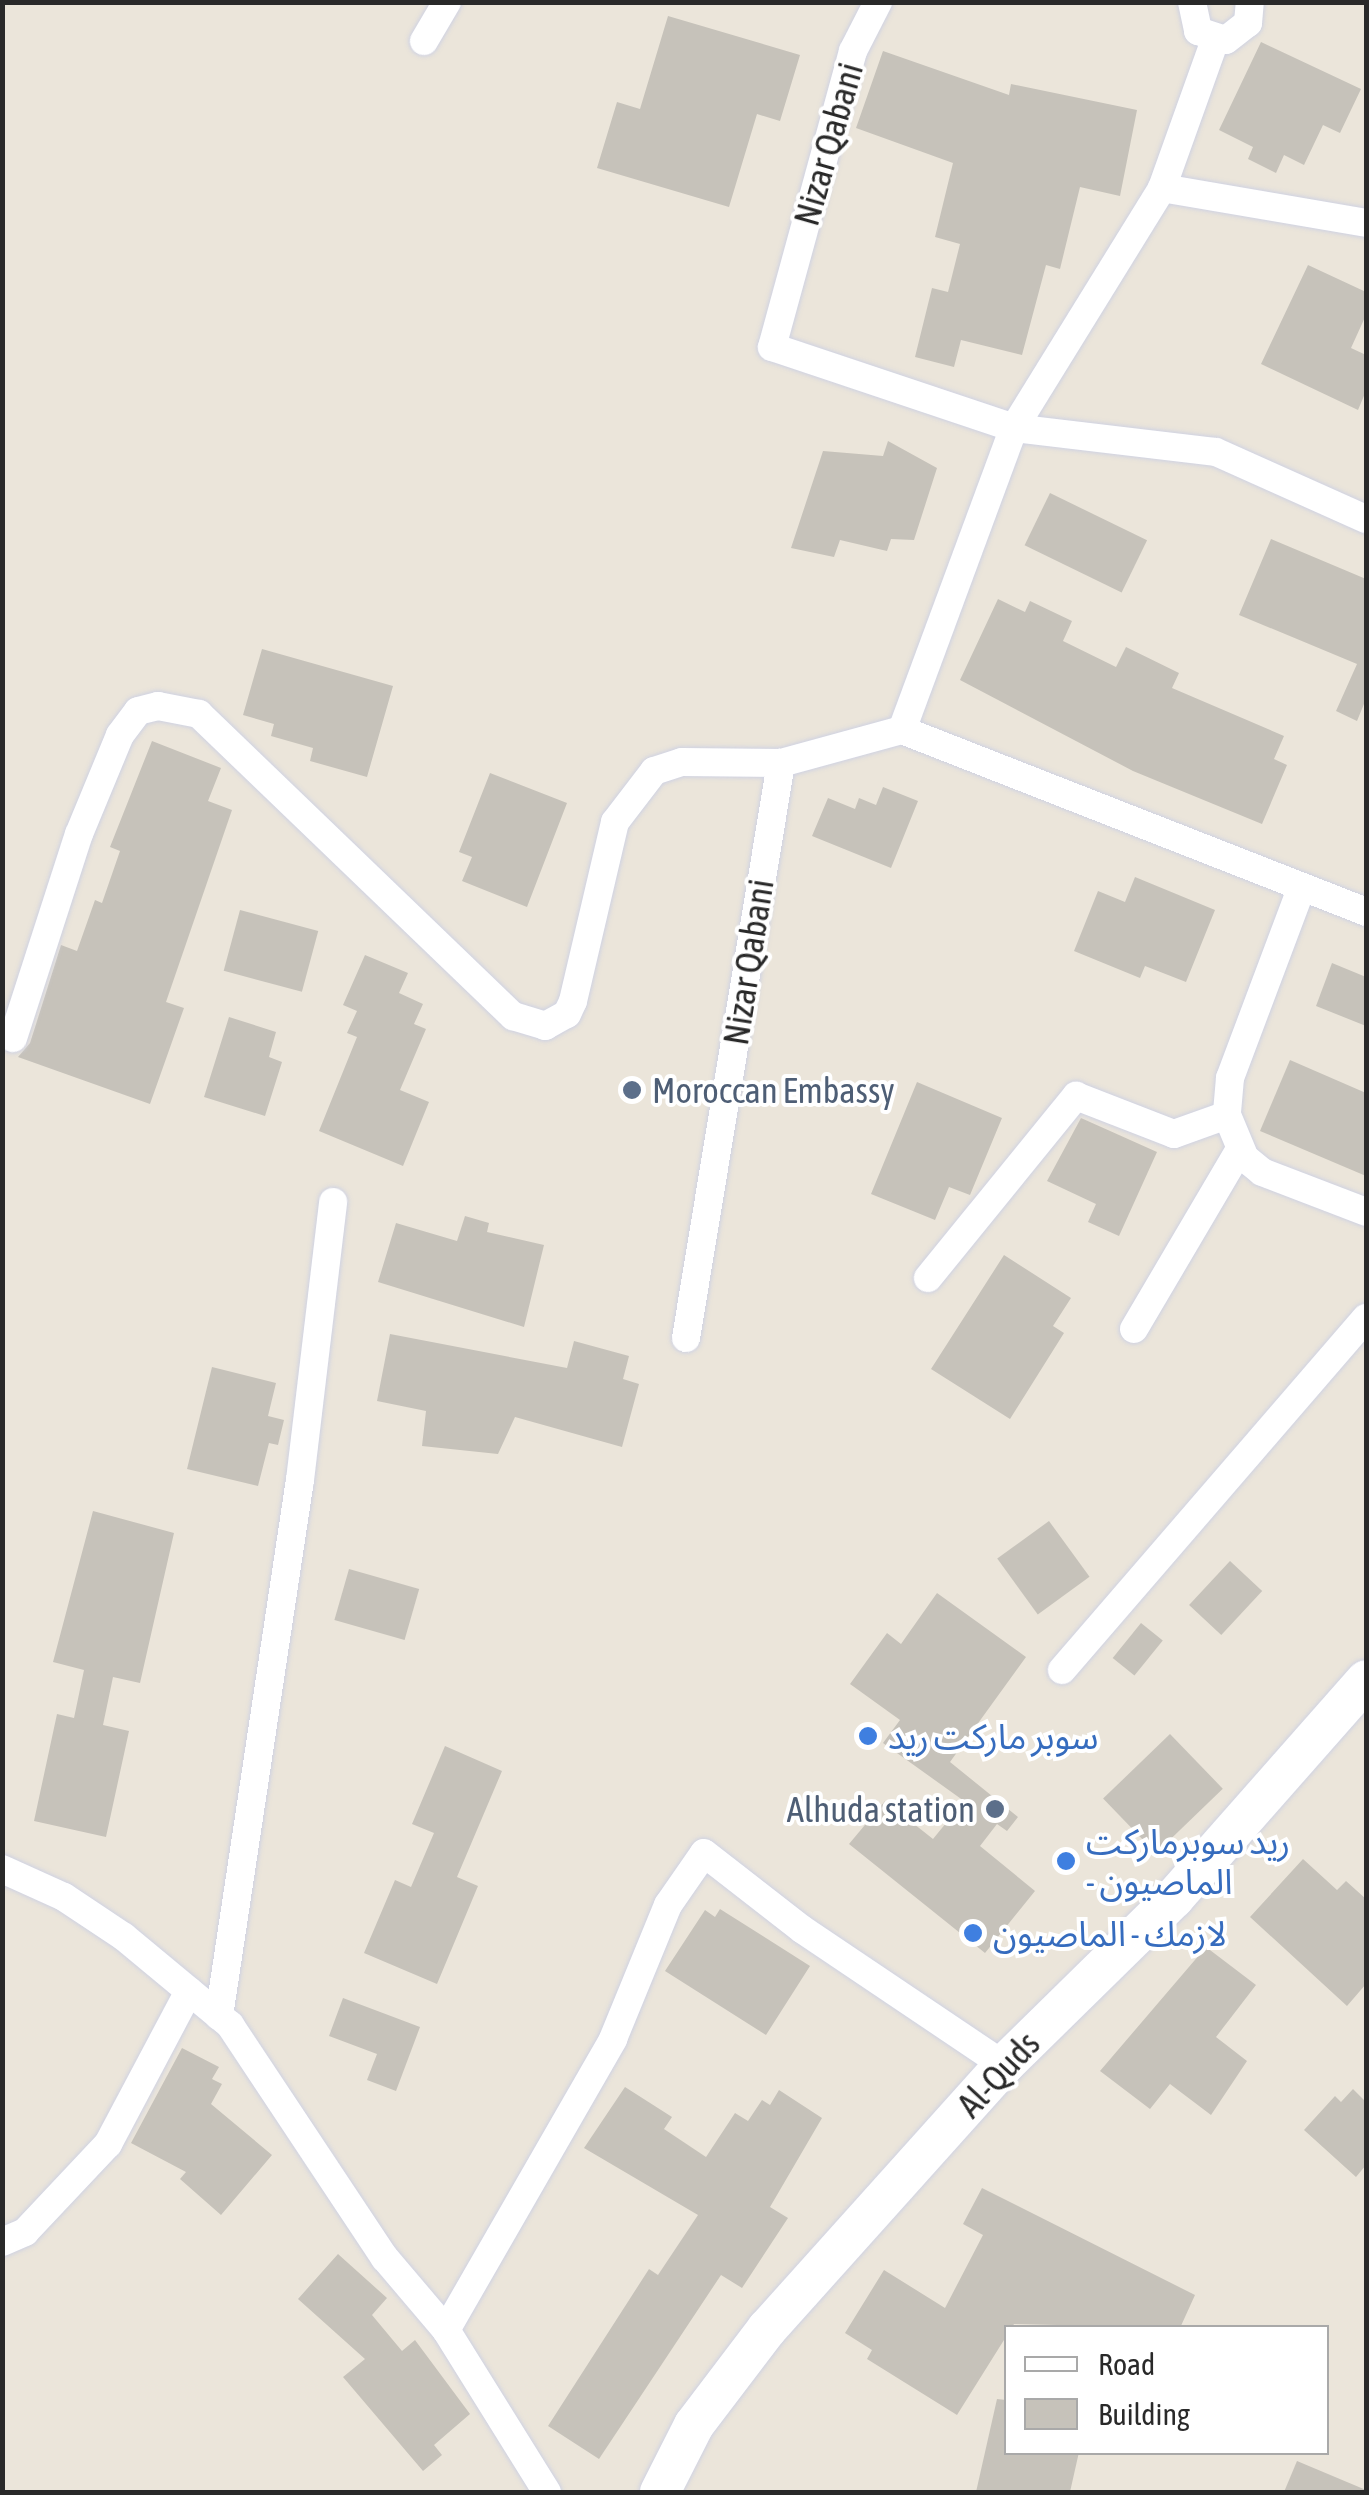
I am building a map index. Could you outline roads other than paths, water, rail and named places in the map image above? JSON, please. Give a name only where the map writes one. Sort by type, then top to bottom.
[{"type":"street","points":[[424,41],[447,2]]},
{"type":"street","name":"Nizar Qabani","points":[[878,2],[853,51],[772,347],[1014,428]]},
{"type":"street","points":[[1192,2],[1193,23],[1215,40]]},
{"type":"street","points":[[1215,40],[1243,31],[1250,2]]},
{"type":"street","points":[[902,730],[1014,428],[1162,188],[1215,40]]},
{"type":"street","points":[[1162,188],[1366,223]]},
{"type":"street","points":[[1014,428],[1216,452],[1366,518]]},
{"type":"street","points":[[13,1038],[79,834],[120,735],[138,712],[158,706],[200,714],[530,1026],[558,1021],[573,1001],[599,872],[633,790],[654,770],[682,762],[781,763],[902,730],[1366,912]]},
{"type":"street","name":"Nizar Qabani","points":[[686,1338],[781,763]]},
{"type":"street","points":[[1302,889],[1230,1078],[1227,1115],[1240,1149],[1262,1172],[1366,1212]]},
{"type":"street","points":[[928,1278],[1076,1096],[1174,1134],[1227,1115]]},
{"type":"street","points":[[1134,1329],[1240,1149]]},
{"type":"street","points":[[219,2016],[300,1480],[333,1202]]},
{"type":"street","points":[[1062,1670],[1366,1318]]},
{"type":"street","name":"Al-Quds","points":[[660,2492],[694,2425],[767,2329],[1004,2065],[1174,1898],[1366,1680]]},
{"type":"street","points":[[446,2330],[613,2039],[668,1905],[704,1853],[803,1930],[1004,2065]]},
{"type":"street","points":[[2,1869],[64,1897],[219,2016],[386,2258],[446,2330],[547,2492]]},
{"type":"street","points":[[2,2242],[25,2232],[108,2144],[189,1990]]},
{"type":"place","name":"Moroccan Embassy","points":[[632,1090]]},
{"type":"place","name":"سوبر ماركت ريد","points":[[868,1736]]},
{"type":"place","name":"Alhuda station","points":[[995,1809]]},
{"type":"place","name":"ريد سوبرماركت - الماصيون","points":[[1066,1861]]},
{"type":"place","name":"لازمك - الماصيون","points":[[973,1933]]}]
